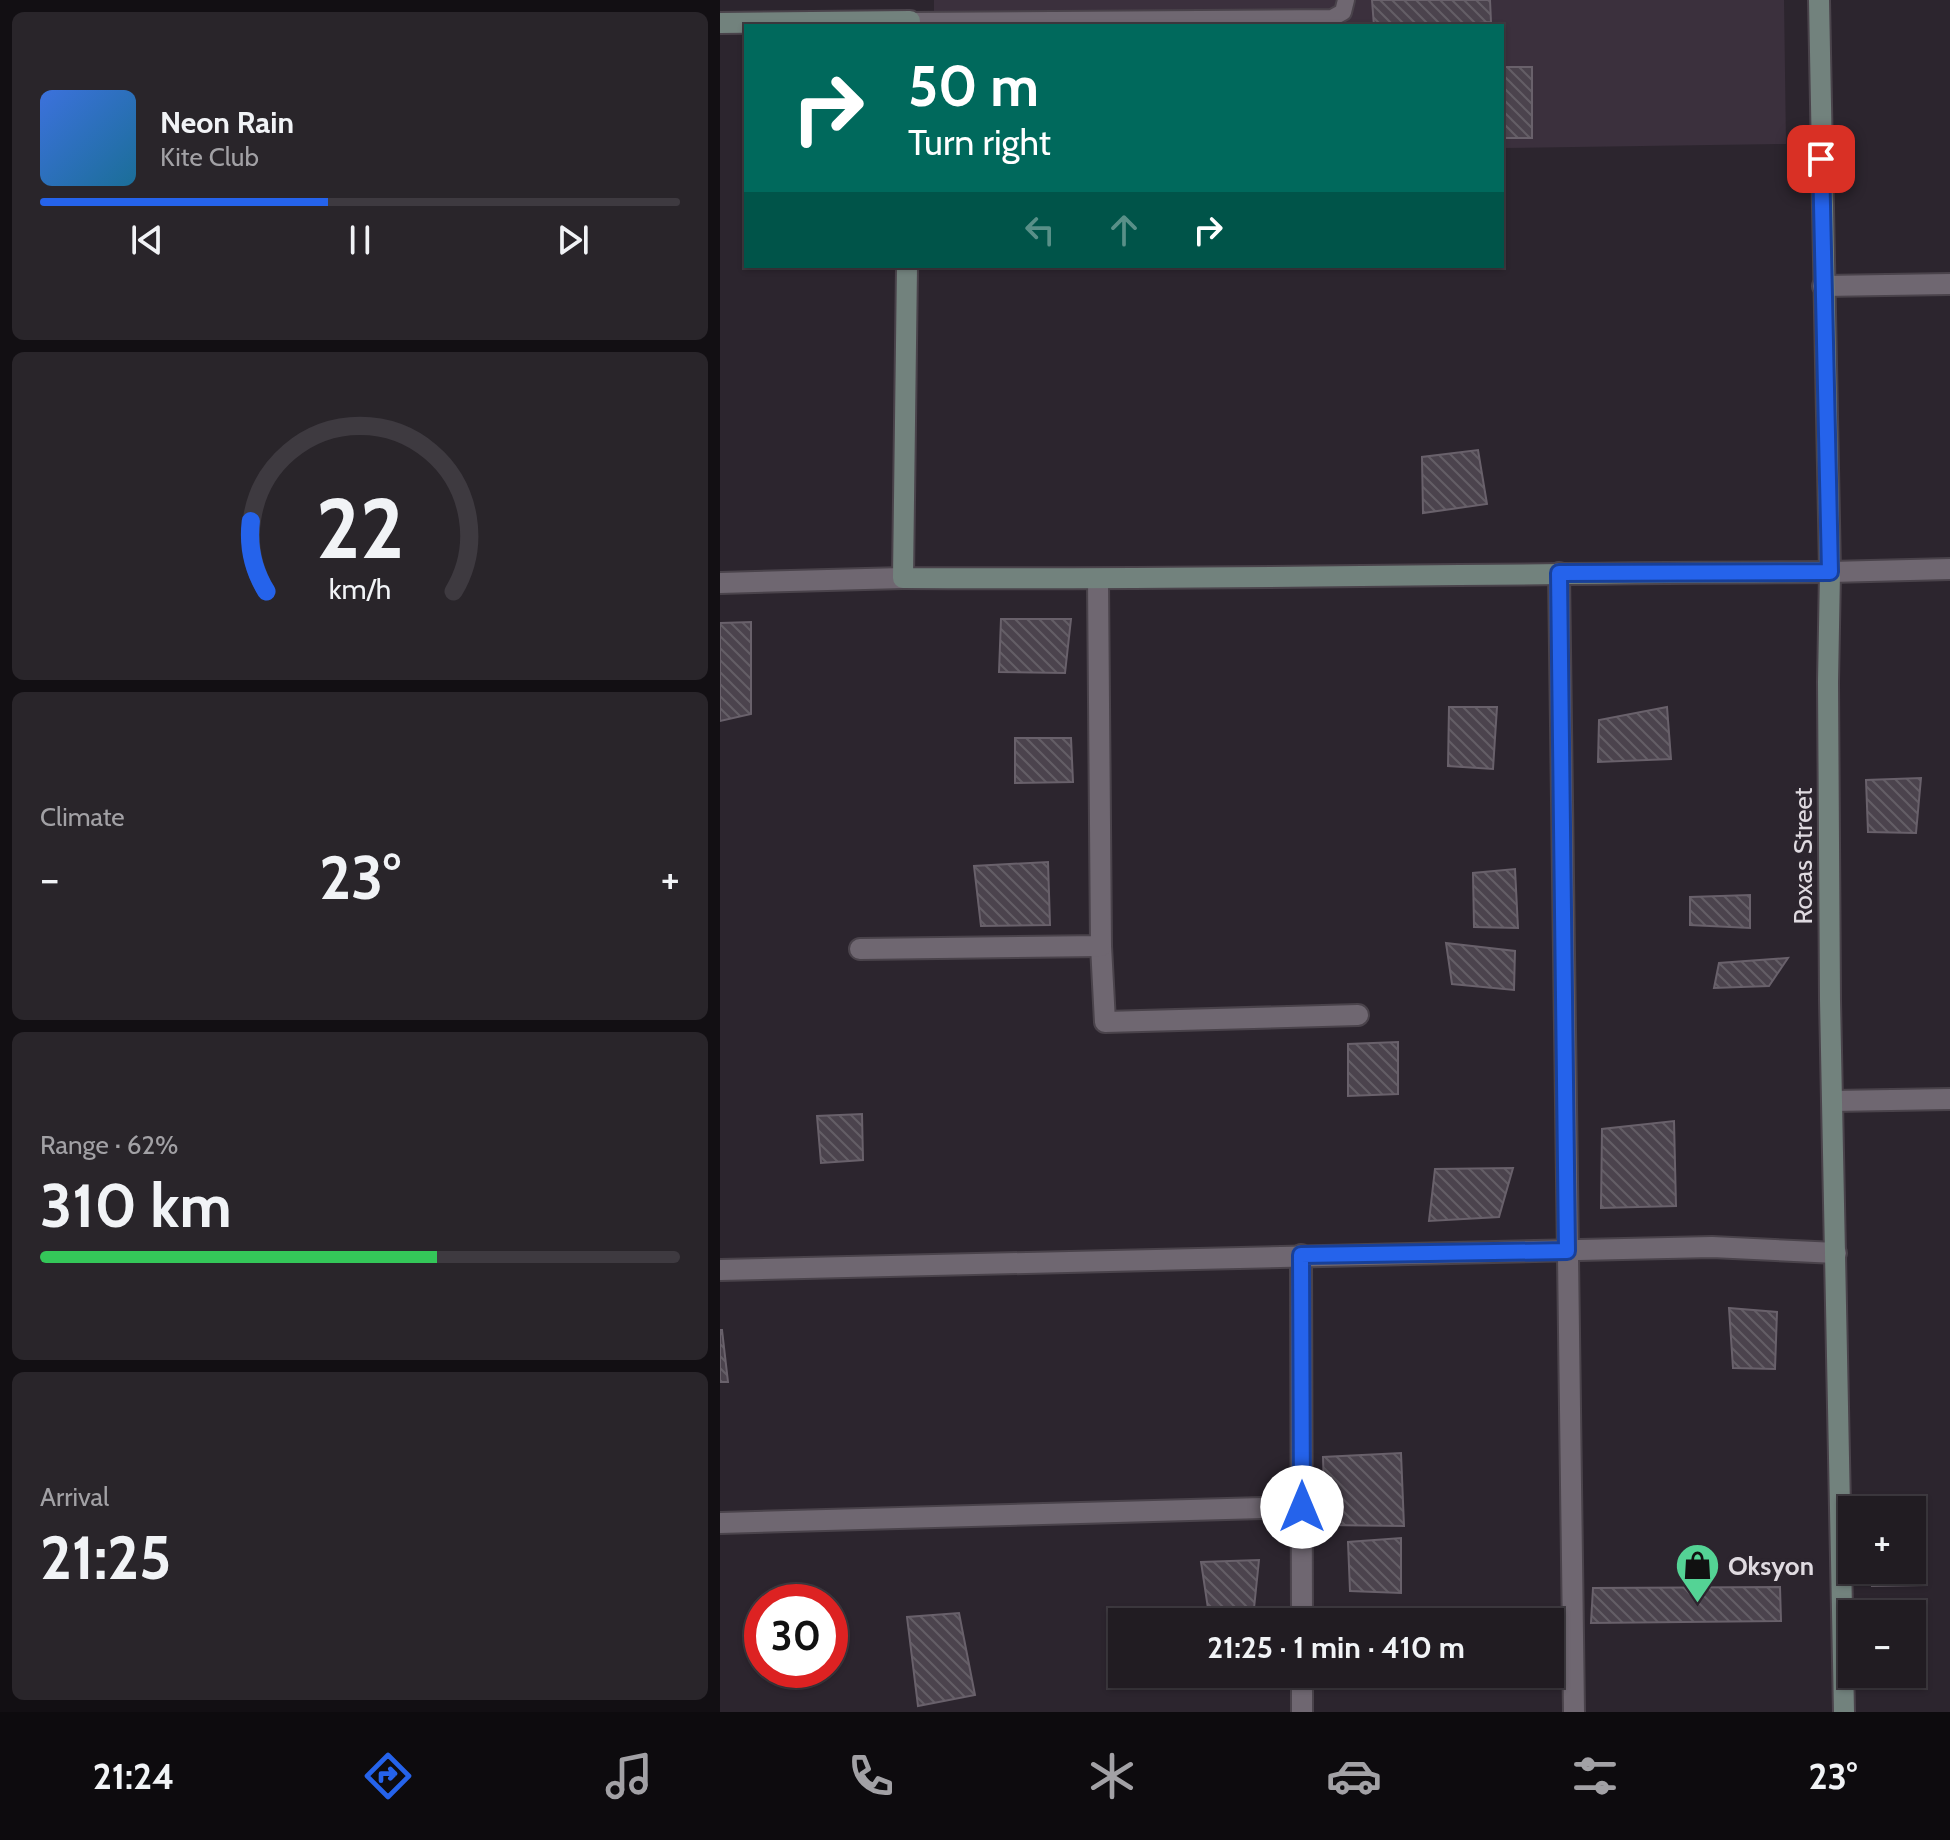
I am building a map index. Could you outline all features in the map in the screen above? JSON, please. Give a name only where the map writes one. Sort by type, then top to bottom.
[{"type":"street","name":"Roxas Street","points":[[1819,0],[1830,572],[1830,968],[1844,1712]]},
{"type":"street","points":[[720,23],[910,16]]},
{"type":"street","points":[[903,578],[907,268]]},
{"type":"street","points":[[1823,286],[1950,284]]},
{"type":"street","points":[[720,583],[903,578],[1098,580],[1950,569]]},
{"type":"street","points":[[1559,573],[1574,1712]]},
{"type":"street","points":[[1098,580],[1101,946],[1105,1022],[1358,1015]]},
{"type":"street","points":[[860,949],[1101,946]]},
{"type":"street","points":[[1833,1101],[1950,1099]]},
{"type":"street","points":[[720,1270],[1712,1247],[1836,1253]]},
{"type":"street","points":[[1301,1255],[1302,1608]]},
{"type":"street","points":[[720,1523],[1302,1507]]},
{"type":"street","points":[[1302,1688],[1302,1712]]},
{"type":"lane","points":[[910,16],[1332,18],[1343,12],[1346,0]]},
{"type":"shaded area","points":[[934,0],[1784,0],[1786,144],[1504,148],[1504,24],[934,24]]},
{"type":"building","points":[[1372,0],[1490,0],[1491,22],[1374,24]]},
{"type":"building","points":[[1504,67],[1532,67],[1532,138],[1504,138]]},
{"type":"building","points":[[1478,450],[1487,504],[1423,513],[1422,457]]},
{"type":"building","points":[[1001,619],[1071,619],[1065,673],[999,672]]},
{"type":"building","points":[[751,622],[751,714],[720,721],[720,623]]},
{"type":"building","points":[[1449,707],[1497,707],[1493,769],[1448,766]]},
{"type":"building","points":[[1667,707],[1671,759],[1598,762],[1599,720]]},
{"type":"building","points":[[1015,738],[1071,738],[1073,782],[1015,783]]},
{"type":"building","points":[[1921,778],[1916,833],[1868,832],[1866,780]]},
{"type":"building","points":[[1048,862],[1050,925],[981,926],[974,866]]},
{"type":"building","points":[[1515,869],[1518,928],[1474,927],[1473,873]]},
{"type":"building","points":[[1750,895],[1750,928],[1690,925],[1690,897]]},
{"type":"building","points":[[1446,943],[1515,951],[1514,990],[1452,984]]},
{"type":"building","points":[[1788,958],[1769,986],[1714,988],[1719,963]]},
{"type":"building","points":[[1398,1042],[1398,1094],[1348,1096],[1348,1044]]},
{"type":"building","points":[[862,1114],[863,1160],[821,1163],[817,1116]]},
{"type":"building","points":[[1674,1121],[1676,1206],[1601,1208],[1602,1129]]},
{"type":"building","points":[[1513,1168],[1499,1217],[1429,1221],[1435,1169]]},
{"type":"building","points":[[1729,1308],[1777,1312],[1775,1369],[1733,1368]]},
{"type":"building","points":[[722,1330],[728,1382],[720,1382]]},
{"type":"building","points":[[1401,1453],[1404,1526],[1325,1525],[1323,1457]]},
{"type":"building","points":[[1401,1538],[1401,1593],[1350,1591],[1348,1542]]},
{"type":"building","points":[[1927,1547],[1927,1585],[1872,1586],[1926,1584]]},
{"type":"building","points":[[1259,1560],[1254,1608],[1208,1608],[1201,1562]]},
{"type":"building","points":[[1780,1587],[1781,1621],[1591,1623],[1593,1588]]},
{"type":"building","points":[[959,1613],[975,1695],[918,1706],[907,1617]]},
{"type":"place","name":"Oksyon","points":[[1697,1605]]},
{"type":"route","points":[[1302,1507],[1301,1255],[1567,1251],[1559,573],[1830,572],[1821,159]]}]
